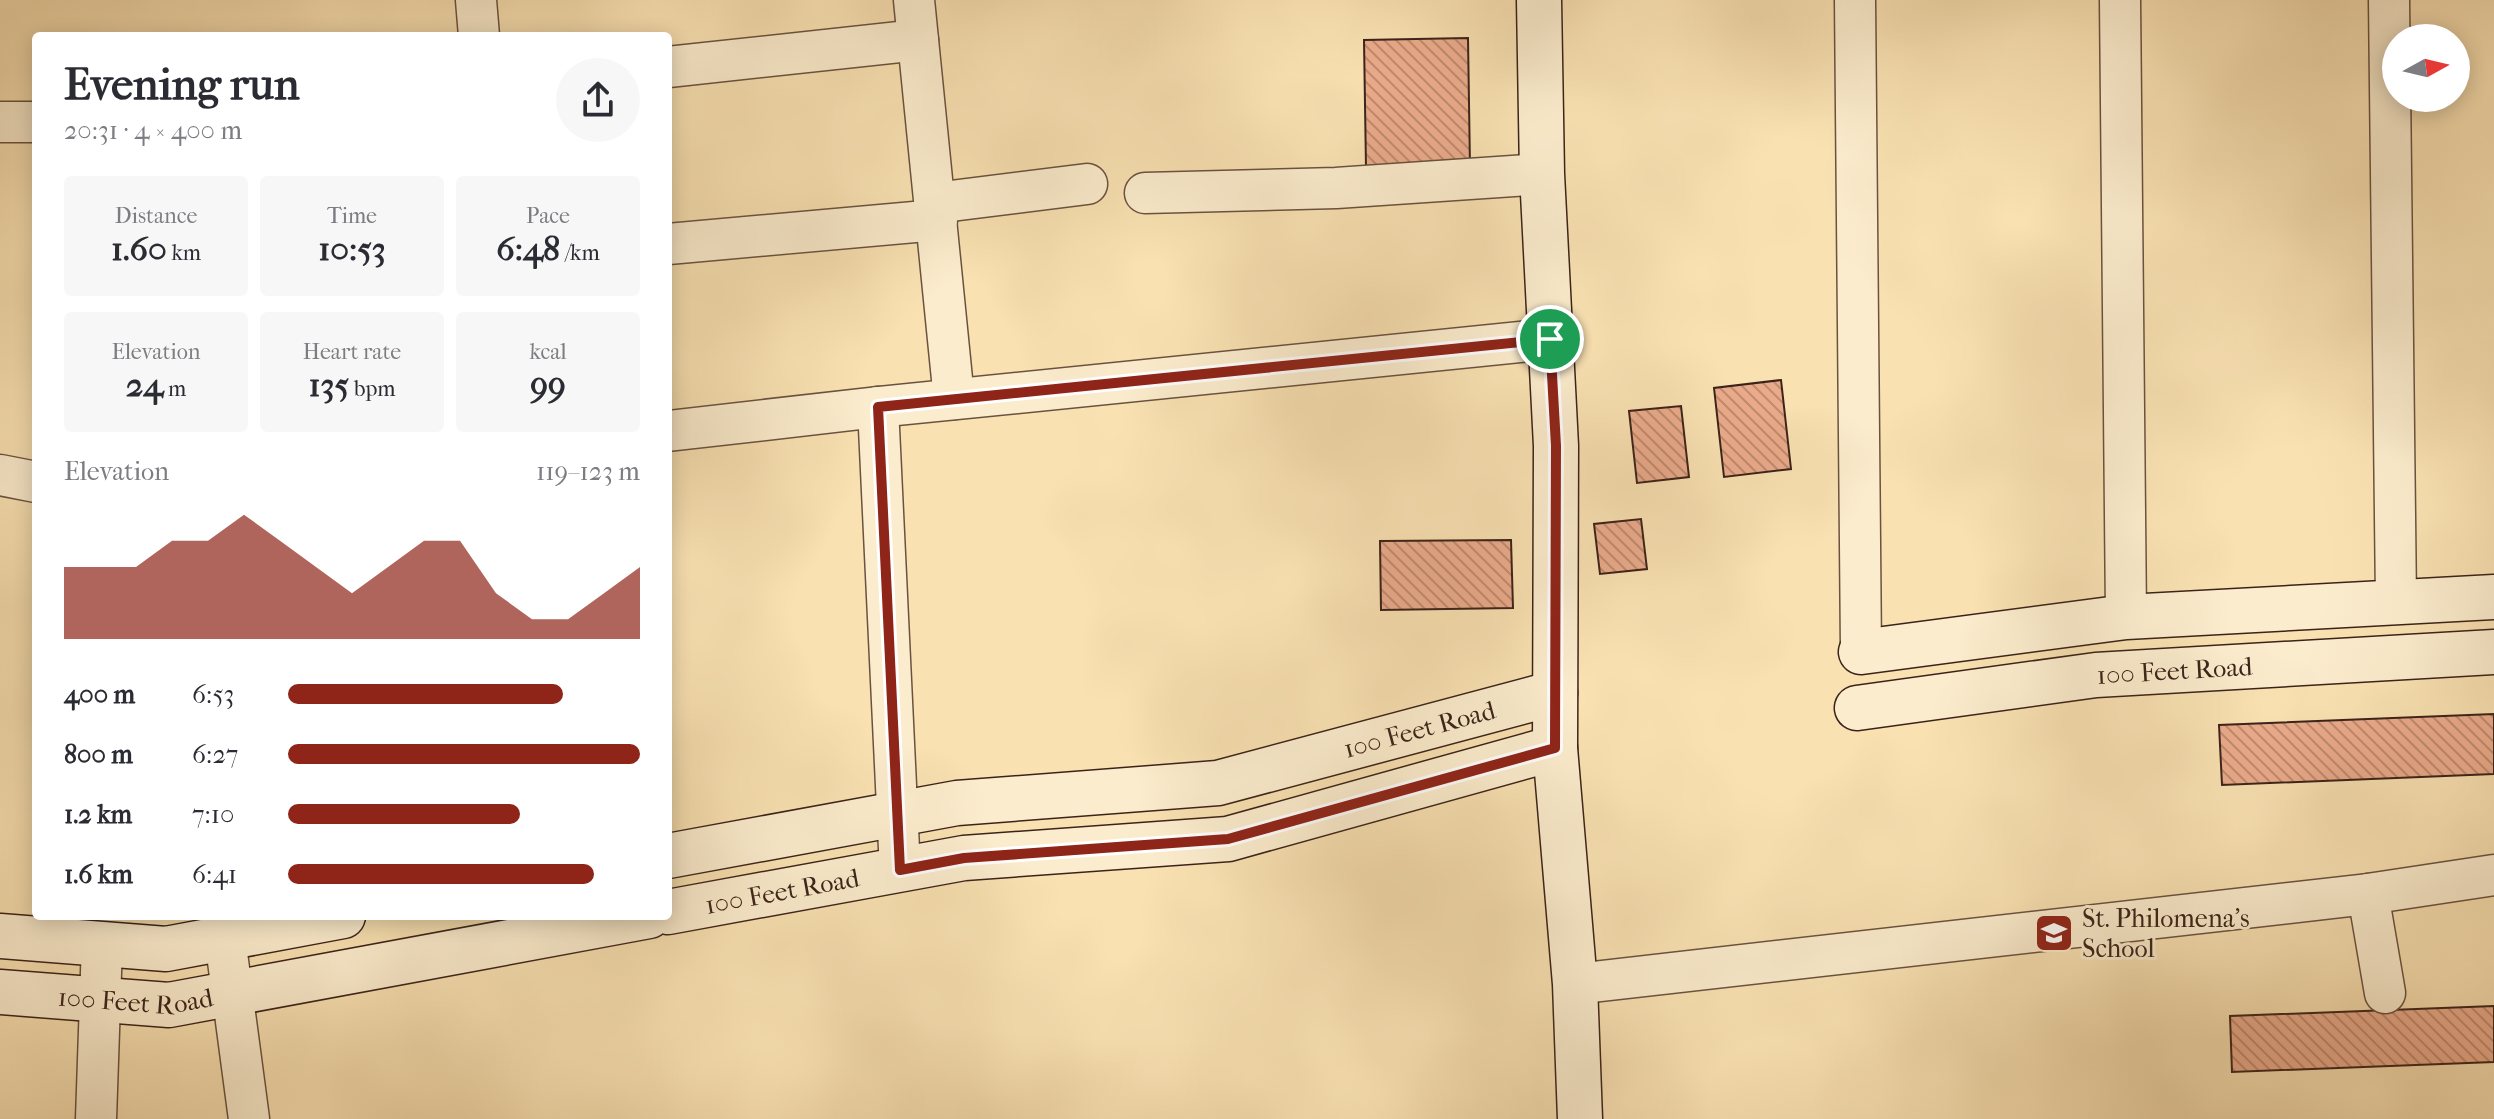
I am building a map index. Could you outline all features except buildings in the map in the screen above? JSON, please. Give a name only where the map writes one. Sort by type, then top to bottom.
[{"type":"main road","points":[[1539,0],[1542,174],[1556,446],[1555,748],[1575,984],[1580,1119]]},
{"type":"main road","points":[[1861,652],[2126,617],[2494,597]]},
{"type":"main road","name":"100 Feet Road","points":[[1857,708],[2096,675],[2494,652]]},
{"type":"main road","name":"100 Feet Road","points":[[672,855],[957,803],[1218,783],[1555,693]]},
{"type":"main road","name":"100 Feet Road","points":[[672,911],[964,858],[1228,839],[1555,748]]},
{"type":"main road","name":"100 Feet Road","points":[[0,936],[166,949],[223,927],[299,920]]},
{"type":"main road","name":"100 Feet Road","points":[[0,992],[169,1005],[561,924],[605,920]]},
{"type":"street","points":[[476,0],[479,32]]},
{"type":"street","points":[[914,0],[954,399]]},
{"type":"street","points":[[1855,0],[1861,652]]},
{"type":"street","points":[[2120,0],[2126,617]]},
{"type":"street","points":[[2389,0],[2396,602]]},
{"type":"street","points":[[672,67],[918,40]]},
{"type":"street","points":[[0,122],[32,122]]},
{"type":"street","points":[[1145,193],[1336,188],[1542,174]]},
{"type":"street","points":[[672,244],[936,211],[1087,184]]},
{"type":"street","points":[[672,431],[1550,339]]},
{"type":"street","points":[[878,407],[900,870]]},
{"type":"street","points":[[0,475],[32,481]]},
{"type":"street","points":[[1575,984],[2368,894],[2494,875]]},
{"type":"street","points":[[2368,894],[2385,993]]},
{"type":"street","points":[[223,927],[249,1119]]},
{"type":"street","points":[[96,1119],[102,943]]},
{"type":"place","name":"St. Philomena's School","points":[[2054,933]]},
{"type":"route","points":[[1550,339],[1556,446],[1555,748],[1228,839],[964,858],[900,870],[878,407],[1550,339]]}]
